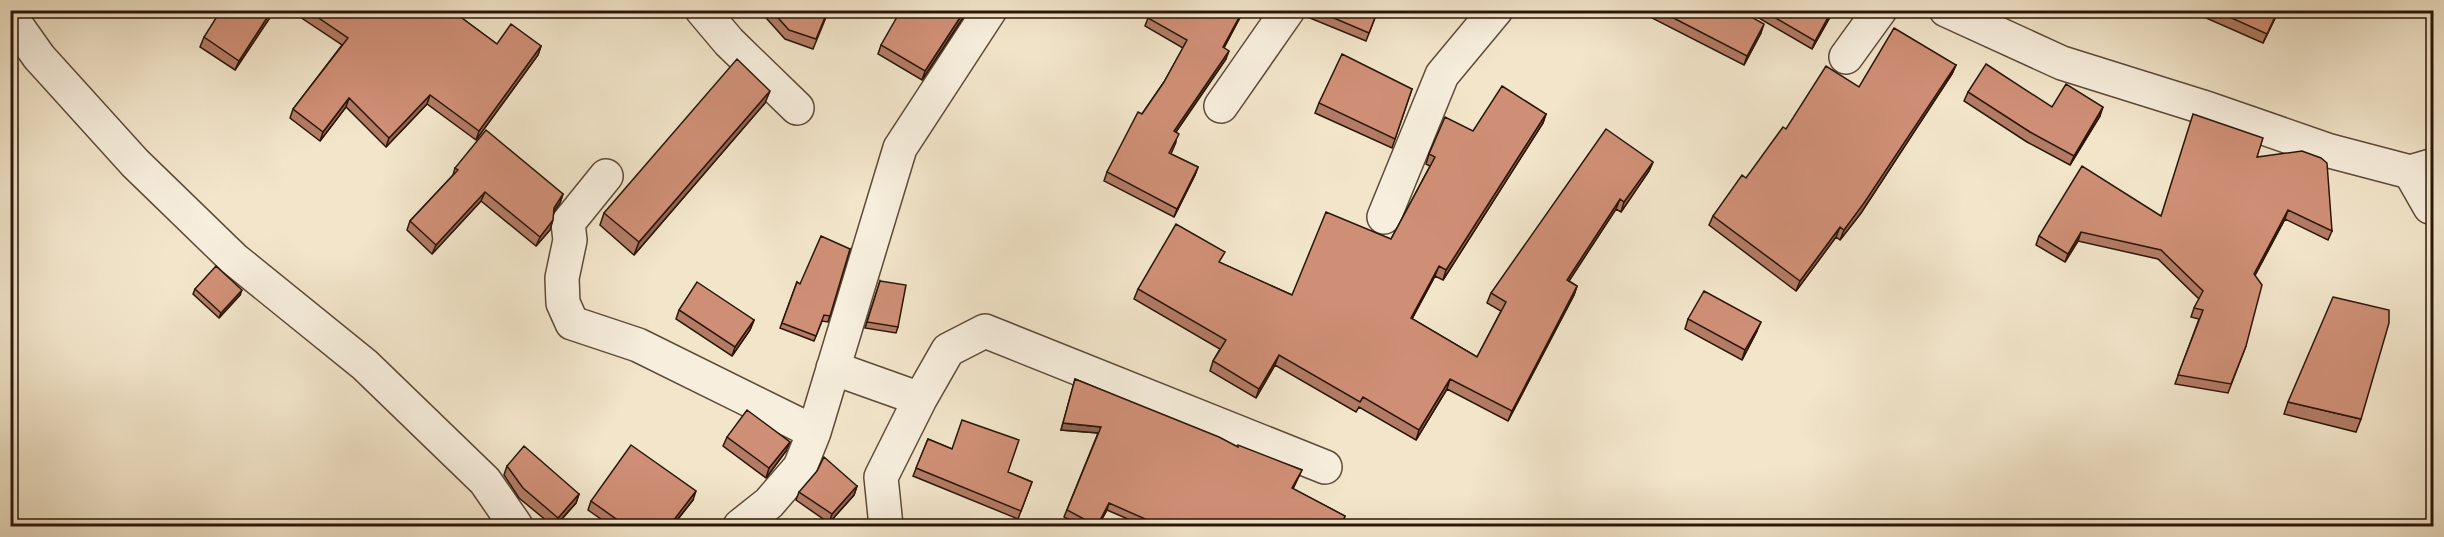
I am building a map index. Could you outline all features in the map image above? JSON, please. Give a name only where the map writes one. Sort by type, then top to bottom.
[{"type":"street","points":[[702,10],[729,42],[796,108]]},
{"type":"street","points":[[740,526],[769,502],[800,467],[813,432],[900,148],[990,10]]},
{"type":"street","points":[[1221,106],[1288,10]]},
{"type":"street","points":[[1384,218],[1442,75],[1496,10]]},
{"type":"street","points":[[1846,57],[1880,10]]},
{"type":"street","points":[[1946,10],[2062,63],[2330,151],[2422,168],[2430,207],[2433,208]]},
{"type":"street","points":[[10,16],[39,57],[135,163],[234,259],[365,365],[485,481],[516,526]]},
{"type":"street","points":[[606,176],[568,223],[570,240],[562,278],[563,303],[572,323],[638,345],[813,432]]},
{"type":"street","points":[[886,526],[881,477],[920,399],[948,350],[985,331],[1325,467]]},
{"type":"street","points":[[833,368],[920,399]]},
{"type":"building","points":[[221,10],[272,10],[239,61],[204,37]]},
{"type":"building","points":[[307,10],[451,10],[497,44],[511,24],[541,46],[479,131],[430,95],[389,138],[349,98],[323,132],[293,109],[348,38]]},
{"type":"building","points":[[771,10],[828,10],[816,39],[789,30]]},
{"type":"building","points":[[901,10],[965,10],[925,71],[881,45]]},
{"type":"building","points":[[1152,10],[1243,10],[1223,47],[1229,51],[1174,131],[1179,134],[1169,153],[1198,167],[1177,209],[1107,172],[1138,112],[1142,114],[1164,82],[1187,40],[1148,18]]},
{"type":"building","points":[[1315,10],[1378,10],[1369,33]]},
{"type":"building","points":[[1658,10],[1739,10],[1764,24],[1747,56]]},
{"type":"building","points":[[1762,10],[1832,10],[1815,41]]},
{"type":"building","points":[[2214,10],[2278,10],[2267,34]]},
{"type":"building","points":[[1894,28],[1956,65],[1864,203],[1844,230],[1840,227],[1800,281],[1713,216],[1742,175],[1746,178],[1783,127],[1786,129],[1826,66],[1859,87]]},
{"type":"building","points":[[1342,54],[1412,89],[1395,139],[1319,103]]},
{"type":"building","points":[[737,59],[770,91],[639,242],[604,213]]},
{"type":"building","points":[[1986,64],[2052,107],[2066,84],[2103,107],[2074,156],[2030,132],[1968,92]]},
{"type":"building","points":[[1502,86],[1546,114],[1446,270],[1439,266],[1411,318],[1477,357],[1506,302],[1491,293],[1606,129],[1653,162],[1624,202],[1620,199],[1567,280],[1577,286],[1512,411],[1450,379],[1419,430],[1363,397],[1360,402],[1279,355],[1259,389],[1213,361],[1226,340],[1138,289],[1176,224],[1225,252],[1219,262],[1292,295],[1326,212],[1391,239],[1435,157],[1429,154],[1445,117],[1473,131]]},
{"type":"building","points":[[2193,114],[2263,138],[2257,157],[2302,151],[2321,158],[2327,163],[2332,231],[2288,210],[2254,274],[2262,285],[2246,346],[2231,384],[2178,375],[2203,310],[2194,308],[2203,291],[2161,250],[2081,232],[2068,254],[2039,236],[2082,166],[2161,216]]},
{"type":"building","points":[[486,130],[563,194],[554,208],[553,220],[540,237],[485,192],[436,245],[410,221],[458,170],[455,168]]},
{"type":"building","points":[[821,236],[850,249],[830,316],[824,315],[816,336],[782,323],[797,282],[800,284]]},
{"type":"building","points":[[216,266],[242,290],[221,313],[195,289]]},
{"type":"building","points":[[880,281],[906,285],[898,327],[867,322]]},
{"type":"building","points":[[697,282],[754,320],[735,347],[679,310]]},
{"type":"building","points":[[1704,291],[1761,322],[1745,350],[1688,319]]},
{"type":"building","points":[[2333,297],[2389,310],[2389,323],[2361,419],[2288,402]]},
{"type":"building","points":[[1075,379],[1219,437],[1238,447],[1238,445],[1302,470],[1292,488],[1345,516],[1341,526],[1161,526],[1109,503],[1097,526],[1067,510],[1101,427],[1063,423]]},
{"type":"building","points":[[747,410],[790,442],[769,468],[727,437]]},
{"type":"building","points":[[962,420],[1019,440],[1008,472],[1032,482],[1021,511],[916,468],[928,439],[952,449]]},
{"type":"building","points":[[631,445],[696,491],[673,521],[680,526],[626,526],[591,501]]},
{"type":"building","points":[[524,446],[579,494],[558,518],[523,488],[507,466]]},
{"type":"building","points":[[824,457],[857,486],[832,514],[799,492],[817,471]]}]
